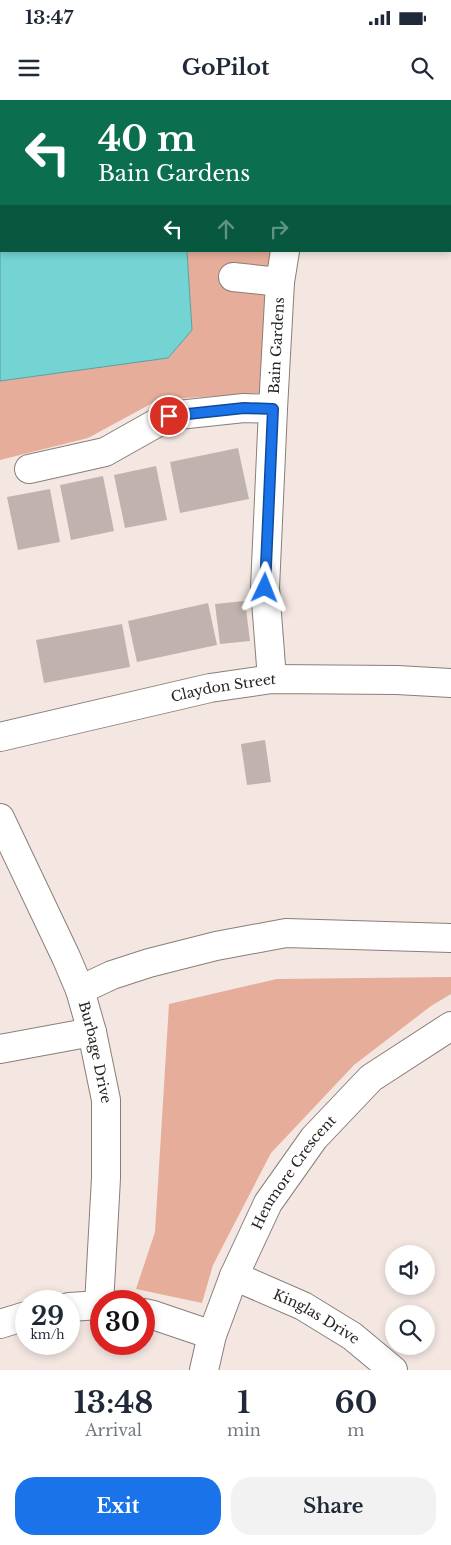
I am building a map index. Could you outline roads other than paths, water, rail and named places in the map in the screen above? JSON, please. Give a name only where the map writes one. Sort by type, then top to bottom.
[{"type":"street","name":"Bain Gardens","points":[[272,679],[265,588],[280,282],[285,252]]},
{"type":"street","name":"Bain Gardens","points":[[233,277],[280,282]]},
{"type":"street","name":"Bain Gardens","points":[[29,469],[105,452],[169,416],[244,408],[273,409]]},
{"type":"street","name":"Claydon Street","points":[[0,737],[210,688],[272,679],[397,680],[451,683]]},
{"type":"street","name":"Burbage Drive","points":[[0,818],[66,957],[80,990],[92,1032],[106,1100],[106,1178],[101,1290]]},
{"type":"street","points":[[80,990],[112,975],[149,963],[216,946],[286,934],[451,938]]},
{"type":"street","name":"Henmore Crescent","points":[[204,1370],[212,1335],[234,1276],[268,1203],[314,1138],[371,1078],[449,1030]]},
{"type":"street","points":[[0,1049],[92,1032]]},
{"type":"street","name":"Kinglas Drive","points":[[234,1276],[304,1306],[352,1336],[393,1370]]},
{"type":"street","points":[[155,1316],[212,1335]]},
{"type":"street","points":[[0,1324],[15,1319]]},
{"type":"water","points":[[0,252],[187,252],[192,330],[168,358],[0,381]]}]
